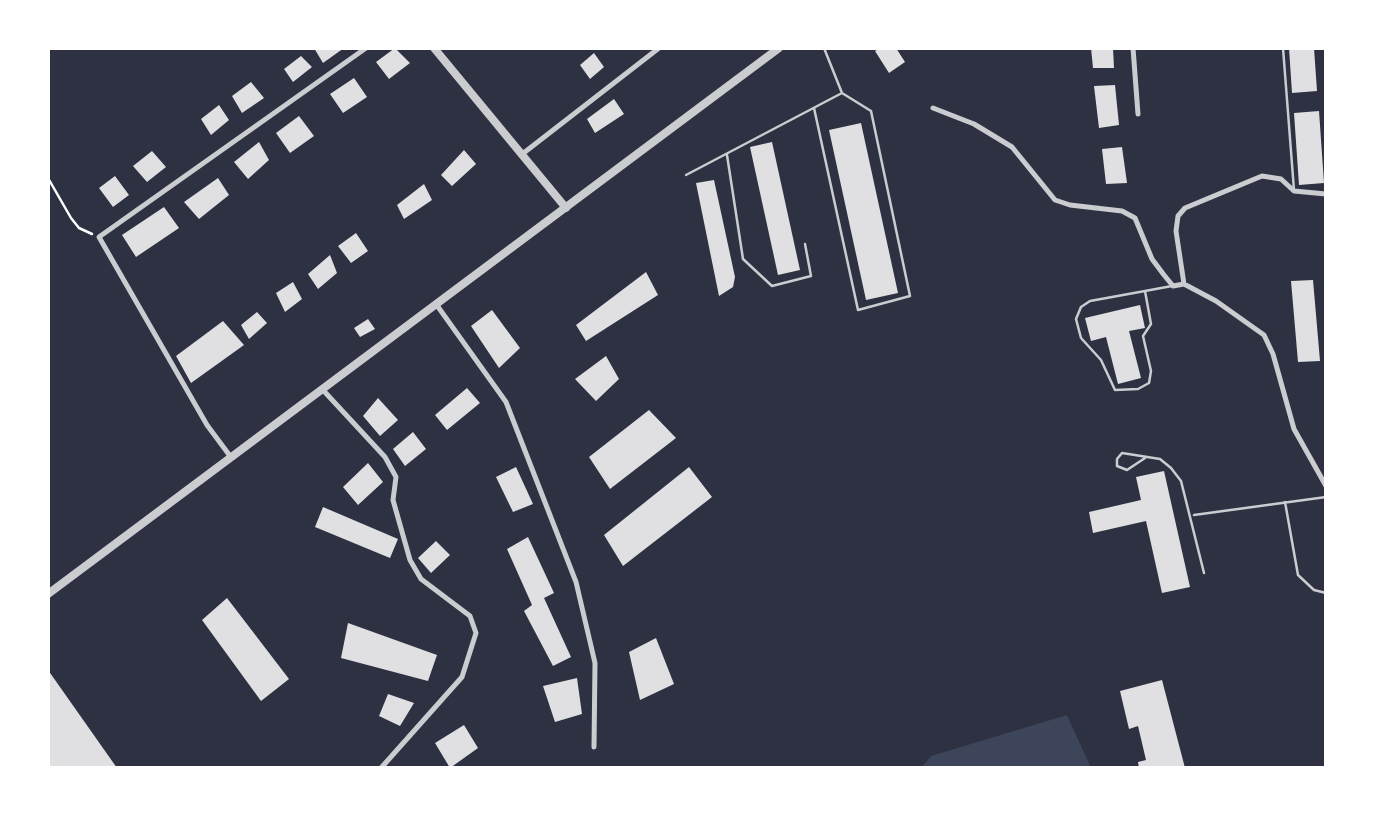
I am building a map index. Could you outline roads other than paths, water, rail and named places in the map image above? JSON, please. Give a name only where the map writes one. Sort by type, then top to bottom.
[{"type":"street","points":[[230,456],[207,425],[100,237],[366,48]]},
{"type":"street","points":[[434,48],[566,208]]},
{"type":"street","points":[[521,155],[659,48]]},
{"type":"street","points":[[48,594],[779,48]]},
{"type":"street","points":[[1133,48],[1138,114]]},
{"type":"street","points":[[933,108],[974,124],[1012,148],[1055,200],[1122,211],[1136,218],[1152,258],[1173,286],[1184,284],[1216,301],[1264,335],[1294,429],[1326,486]]},
{"type":"street","points":[[1184,284],[1176,231],[1178,216],[1185,208],[1262,176],[1281,179],[1294,191],[1326,194]]},
{"type":"street","points":[[436,304],[506,402],[576,582],[595,663],[594,747]]},
{"type":"street","points":[[322,389],[385,457],[396,476],[393,500],[398,525],[421,579],[470,616],[476,633],[462,677],[380,768]]},
{"type":"lane","points":[[814,108],[858,310],[910,296],[871,111],[842,93],[824,48]]},
{"type":"lane","points":[[1282,48],[1294,191]]},
{"type":"lane","points":[[686,175],[842,93]]},
{"type":"lane","points":[[726,154],[743,260],[772,286],[811,276],[805,244]]},
{"type":"lane","points":[[1146,291],[1152,324],[1143,336],[1149,382],[1138,389],[1115,390],[1101,360],[1080,338],[1076,319],[1080,307],[1090,301],[1173,286]]},
{"type":"lane","points":[[1145,458],[1127,470],[1117,466],[1116,459],[1122,453],[1160,460],[1171,468],[1181,481],[1192,515],[1204,573]]},
{"type":"lane","points":[[1192,515],[1326,497]]},
{"type":"lane","points":[[1285,502],[1298,575],[1314,590],[1326,593]]}]
